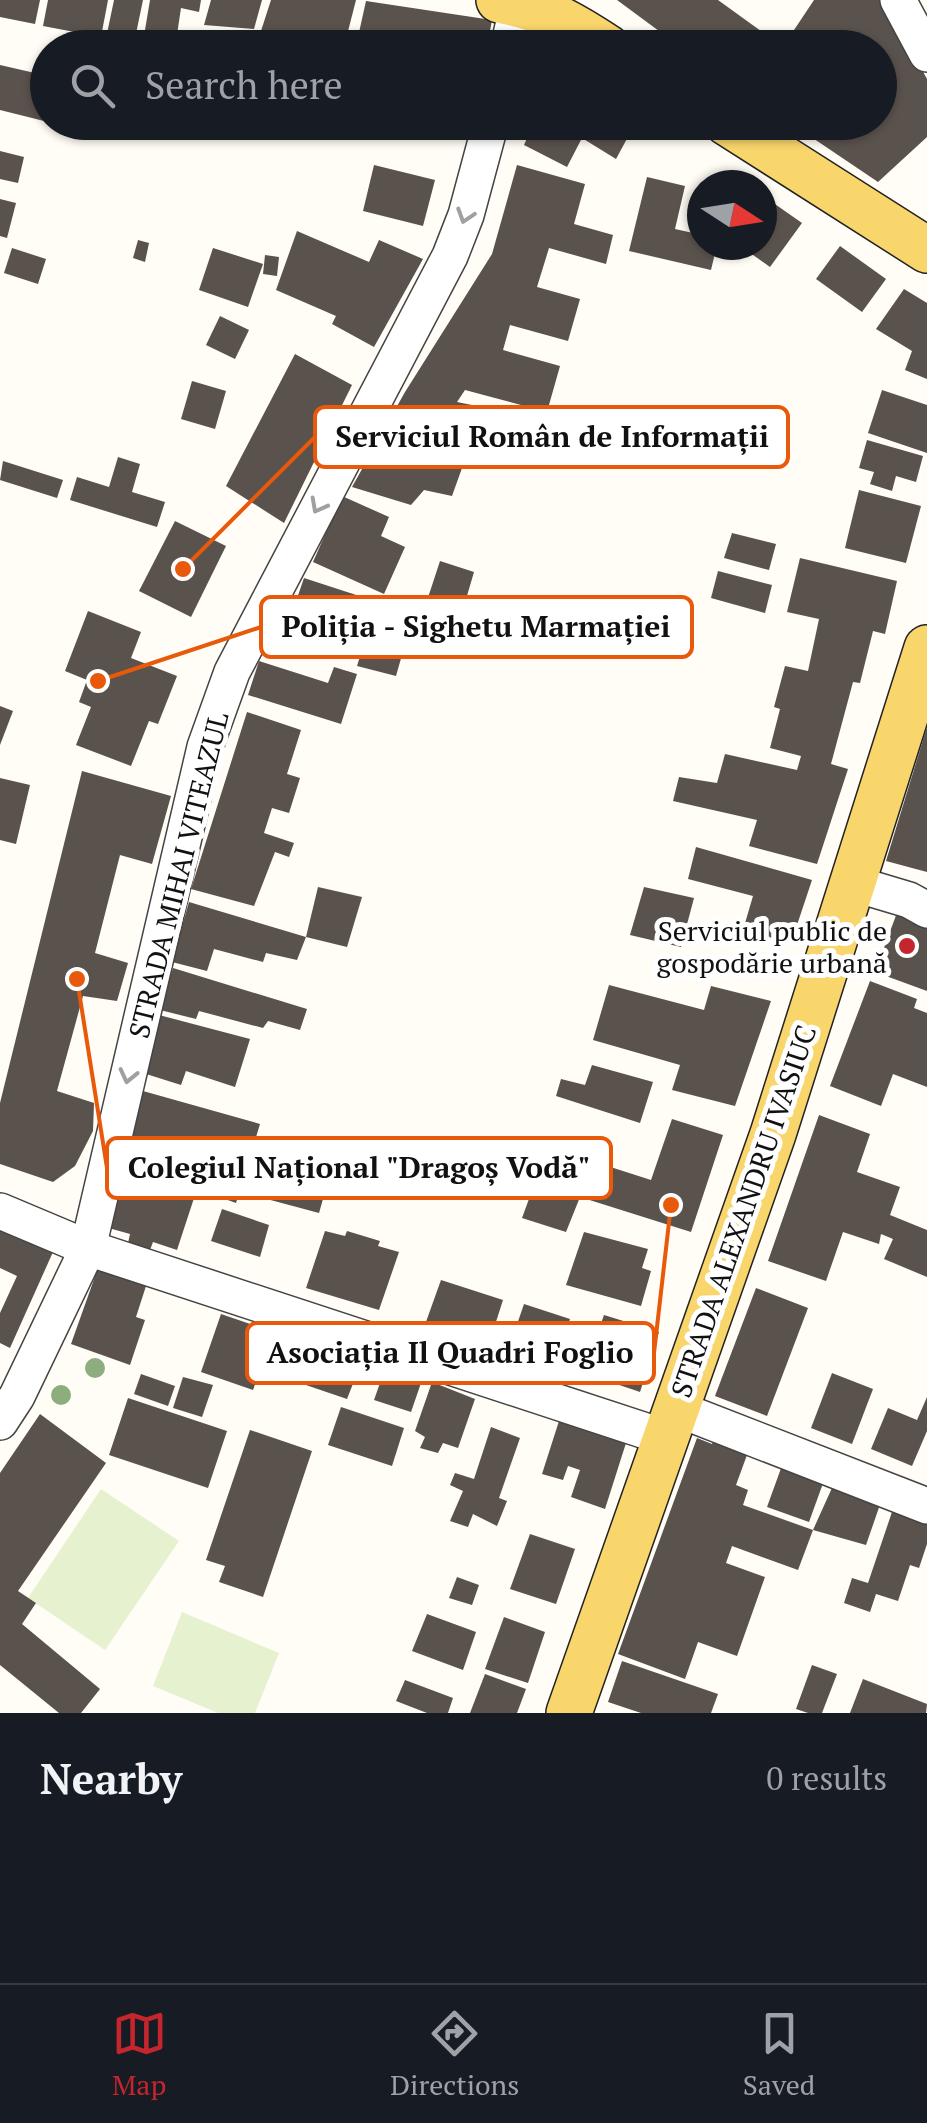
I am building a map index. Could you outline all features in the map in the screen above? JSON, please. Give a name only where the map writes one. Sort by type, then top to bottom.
[{"type":"main road","points":[[512,1],[563,19],[580,30]]},
{"type":"main road","points":[[754,140],[927,250]]},
{"type":"main road","name":"STRADA ALEXANDRU IVASIUC","points":[[568,1713],[772,1134],[927,648]]},
{"type":"street","points":[[898,0],[927,54]]},
{"type":"street","points":[[510,30],[512,1]]},
{"type":"street","name":"STRADA MIHAI VITEAZUL","points":[[0,1422],[17,1396],[88,1248],[206,747],[223,695],[450,256],[466,215],[485,140]]},
{"type":"street","points":[[852,884],[909,900],[927,910]]},
{"type":"street","points":[[0,1210],[88,1248],[670,1422],[927,1506]]},
{"type":"green space","points":[[101,1489],[179,1541],[105,1650],[28,1598]]},
{"type":"green space","points":[[182,1612],[279,1653],[255,1713],[218,1713],[153,1686]]},
{"type":"building","points":[[0,0],[40,0],[35,24],[0,17]]},
{"type":"building","points":[[48,0],[108,0],[102,30],[43,26]]},
{"type":"building","points":[[114,0],[143,0],[137,30],[108,30]]},
{"type":"building","points":[[150,0],[201,0],[199,12],[181,8],[178,30],[145,30]]},
{"type":"building","points":[[211,0],[262,0],[254,29],[204,25]]},
{"type":"building","points":[[271,0],[356,0],[348,30],[261,30]]},
{"type":"building","points":[[617,0],[718,0],[759,30],[658,30]]},
{"type":"building","points":[[814,0],[884,0],[927,79],[927,137],[878,182],[816,140],[897,140],[897,30],[794,30]]},
{"type":"building","points":[[366,1],[492,20],[490,30],[360,30]]},
{"type":"building","points":[[0,65],[30,72],[30,118],[0,110]]},
{"type":"building","points":[[526,140],[581,140],[567,167],[524,145]]},
{"type":"building","points":[[585,140],[626,140],[616,159]]},
{"type":"building","points":[[0,151],[24,157],[18,183],[0,179]]},
{"type":"building","points":[[374,165],[435,180],[423,226],[363,211]]},
{"type":"building","points":[[517,165],[585,184],[574,224],[613,235],[606,264],[549,248],[537,287],[580,299],[568,341],[510,325],[503,350],[560,366],[547,412],[465,390],[457,402],[472,405],[463,444],[433,438],[424,447],[466,457],[452,496],[424,490],[411,505],[352,487],[405,392],[492,254]]},
{"type":"building","points":[[647,177],[685,186],[675,229],[687,232],[687,260],[713,260],[711,270],[629,251]]},
{"type":"building","points":[[0,199],[16,203],[7,238],[0,236]]},
{"type":"building","points":[[777,206],[802,223],[777,257]]},
{"type":"building","points":[[297,231],[369,262],[379,240],[423,259],[374,347],[332,324],[336,316],[276,290]]},
{"type":"building","points":[[138,240],[149,243],[145,262],[133,258]]},
{"type":"building","points":[[840,246],[886,279],[862,312],[816,279]]},
{"type":"building","points":[[12,248],[46,259],[38,284],[4,273]]},
{"type":"building","points":[[213,248],[263,264],[248,307],[199,290]]},
{"type":"building","points":[[265,255],[279,257],[277,276],[263,274]]},
{"type":"building","points":[[904,289],[927,303],[927,379],[905,370],[912,351],[876,329]]},
{"type":"building","points":[[220,316],[249,330],[235,359],[206,345]]},
{"type":"building","points":[[295,354],[352,385],[284,523],[226,486]]},
{"type":"building","points":[[192,381],[226,391],[215,429],[181,419]]},
{"type":"building","points":[[882,390],[927,405],[927,453],[868,433]]},
{"type":"building","points":[[867,440],[923,456],[916,482],[896,476],[892,491],[870,484],[874,472],[859,468]]},
{"type":"building","points":[[118,457],[140,464],[132,492],[165,502],[157,527],[70,500],[77,477],[109,487]]},
{"type":"building","points":[[3,461],[63,480],[57,498],[0,480]]},
{"type":"building","points":[[859,490],[921,506],[906,563],[845,548]]},
{"type":"building","points":[[342,496],[389,517],[381,536],[405,547],[384,594],[313,562]]},
{"type":"building","points":[[175,521],[226,546],[191,617],[139,591]]},
{"type":"building","points":[[732,533],[776,544],[769,570],[724,558]]},
{"type":"building","points":[[800,558],[897,581],[885,634],[873,631],[860,683],[853,682],[831,764],[848,769],[817,864],[749,846],[757,820],[673,801],[679,777],[717,783],[725,754],[797,770],[801,756],[770,748],[780,709],[774,707],[785,666],[808,671],[819,619],[787,612]]},
{"type":"building","points":[[440,561],[474,572],[464,606],[449,602],[440,628],[420,622]]},
{"type":"building","points":[[718,571],[772,585],[765,613],[711,598]]},
{"type":"building","points":[[304,578],[387,605],[375,640],[292,613]]},
{"type":"building","points":[[392,610],[413,616],[396,676],[357,666],[362,650],[380,655]]},
{"type":"building","points":[[88,611],[141,632],[131,658],[177,676],[158,724],[149,721],[131,766],[76,745],[91,707],[79,702],[87,680],[65,671]]},
{"type":"building","points":[[259,661],[328,683],[334,667],[357,674],[341,724],[248,695]]},
{"type":"building","points":[[0,706],[13,711],[0,745]]},
{"type":"building","points":[[247,712],[301,730],[287,774],[300,778],[289,813],[272,808],[264,833],[294,843],[289,857],[275,852],[254,906],[191,889]]},
{"type":"building","points":[[927,727],[927,872],[886,861]]},
{"type":"building","points":[[82,771],[171,796],[152,864],[120,855],[95,953],[128,963],[117,1001],[83,996],[57,1091],[94,1103],[93,1131],[75,1166],[53,1182],[0,1164],[0,1103]]},
{"type":"building","points":[[0,778],[30,785],[16,844],[0,840]]},
{"type":"building","points":[[696,847],[812,880],[791,943],[743,930],[753,896],[688,879]]},
{"type":"building","points":[[318,887],[362,897],[347,947],[306,937]]},
{"type":"building","points":[[644,887],[694,898],[681,947],[630,935]]},
{"type":"building","points":[[189,902],[306,937],[297,960],[266,953],[263,962],[214,949],[207,971],[172,962]]},
{"type":"building","points":[[898,910],[927,921],[927,991],[875,972]]},
{"type":"building","points":[[173,968],[307,1009],[300,1030],[268,1021],[263,1028],[199,1011],[196,1019],[160,1010]]},
{"type":"building","points":[[870,981],[917,999],[914,1008],[927,1013],[927,1087],[893,1074],[881,1106],[830,1086]]},
{"type":"building","points":[[609,985],[704,1010],[711,986],[771,1001],[735,1106],[672,1090],[680,1065],[593,1040]]},
{"type":"building","points":[[159,1015],[250,1039],[235,1087],[186,1071],[181,1085],[143,1073]]},
{"type":"building","points":[[592,1065],[653,1082],[640,1123],[556,1096],[561,1079],[585,1085]]},
{"type":"building","points":[[143,1091],[260,1124],[236,1203],[197,1189],[177,1250],[153,1242],[150,1250],[128,1243],[130,1234],[105,1227]]},
{"type":"building","points":[[819,1115],[870,1134],[857,1172],[900,1187],[890,1215],[927,1230],[927,1277],[884,1259],[893,1239],[881,1234],[879,1244],[843,1232],[826,1281],[768,1261]]},
{"type":"building","points":[[672,1119],[723,1135],[691,1232],[580,1197],[566,1232],[522,1218],[548,1147],[651,1180]]},
{"type":"building","points":[[279,1149],[333,1164],[319,1213],[263,1198]]},
{"type":"building","points":[[222,1209],[269,1225],[260,1257],[211,1241]]},
{"type":"building","points":[[0,1217],[57,1243],[10,1348],[0,1343],[0,1313],[17,1276],[0,1268]]},
{"type":"building","points":[[325,1231],[345,1236],[347,1231],[380,1241],[378,1246],[399,1252],[379,1310],[306,1288]]},
{"type":"building","points":[[584,1232],[648,1249],[642,1268],[651,1271],[641,1306],[566,1285]]},
{"type":"building","points":[[98,1268],[146,1286],[136,1317],[145,1320],[130,1365],[71,1344]]},
{"type":"building","points":[[441,1280],[503,1300],[486,1353],[422,1333]]},
{"type":"building","points":[[756,1288],[808,1308],[767,1416],[715,1396]]},
{"type":"building","points":[[524,1304],[570,1319],[552,1373],[524,1364],[531,1345],[512,1339]]},
{"type":"building","points":[[221,1314],[274,1332],[253,1390],[201,1372]]},
{"type":"building","points":[[604,1315],[659,1332],[640,1392],[584,1373]]},
{"type":"building","points":[[316,1341],[363,1358],[347,1399],[300,1383]]},
{"type":"building","points":[[386,1366],[422,1380],[411,1412],[374,1400]]},
{"type":"building","points":[[832,1373],[873,1389],[852,1444],[811,1428]]},
{"type":"building","points":[[141,1374],[175,1386],[168,1406],[134,1394]]},
{"type":"building","points":[[183,1377],[213,1385],[202,1417],[173,1408]]},
{"type":"building","points":[[432,1382],[475,1399],[458,1448],[443,1443],[438,1453],[420,1448],[425,1437],[415,1431]]},
{"type":"building","points":[[927,1397],[927,1431],[912,1466],[871,1449],[888,1408],[917,1420]]},
{"type":"building","points":[[128,1398],[227,1431],[208,1488],[109,1455]]},
{"type":"building","points":[[341,1407],[404,1428],[392,1466],[328,1445]]},
{"type":"building","points":[[40,1414],[106,1463],[18,1591],[36,1603],[22,1624],[100,1689],[81,1713],[59,1713],[0,1665],[0,1473]]},
{"type":"building","points":[[559,1421],[626,1443],[605,1509],[571,1497],[580,1470],[568,1466],[563,1480],[542,1474]]},
{"type":"building","points":[[491,1427],[520,1438],[499,1498],[507,1501],[497,1526],[473,1514],[468,1527],[450,1521],[463,1491],[450,1485],[455,1473],[474,1479]]},
{"type":"building","points":[[250,1430],[312,1451],[263,1597],[219,1582],[225,1566],[206,1560]]},
{"type":"building","points":[[717,1432],[751,1444],[736,1485],[748,1490],[743,1505],[813,1530],[798,1570],[732,1546],[726,1563],[765,1577],[737,1656],[698,1642],[685,1679],[618,1654],[697,1438],[712,1444]]},
{"type":"building","points":[[784,1460],[826,1475],[809,1522],[767,1507]]},
{"type":"building","points":[[836,1479],[883,1496],[866,1545],[813,1530]]},
{"type":"building","points":[[893,1509],[927,1520],[927,1544],[919,1568],[910,1565],[898,1601],[876,1594],[870,1612],[844,1603],[852,1578],[868,1583]]},
{"type":"building","points":[[530,1534],[575,1549],[556,1604],[510,1589]]},
{"type":"building","points":[[457,1577],[479,1585],[472,1605],[449,1598]]},
{"type":"building","points":[[427,1614],[476,1632],[463,1670],[412,1651]]},
{"type":"building","points":[[504,1617],[545,1632],[528,1683],[485,1669]]},
{"type":"building","points":[[622,1661],[718,1694],[711,1713],[641,1713],[608,1702]]},
{"type":"building","points":[[812,1665],[837,1674],[822,1713],[796,1709]]},
{"type":"building","points":[[485,1674],[526,1689],[517,1713],[470,1713]]},
{"type":"building","points":[[863,1679],[927,1704],[926,1713],[850,1713]]},
{"type":"building","points":[[405,1680],[453,1698],[448,1713],[427,1713],[396,1701]]},
{"type":"place","name":"Serviciul Român de Informații","points":[[183,569]]},
{"type":"place","name":"Poliția - Sighetu Marmației","points":[[98,681]]},
{"type":"place","name":"Serviciul public de gospodărie urbană","points":[[907,946]]},
{"type":"place","name":"Colegiul Național \"Dragoș Vodă\"","points":[[77,979]]},
{"type":"place","name":"Asociația Il Quadri Foglio","points":[[671,1205]]}]
